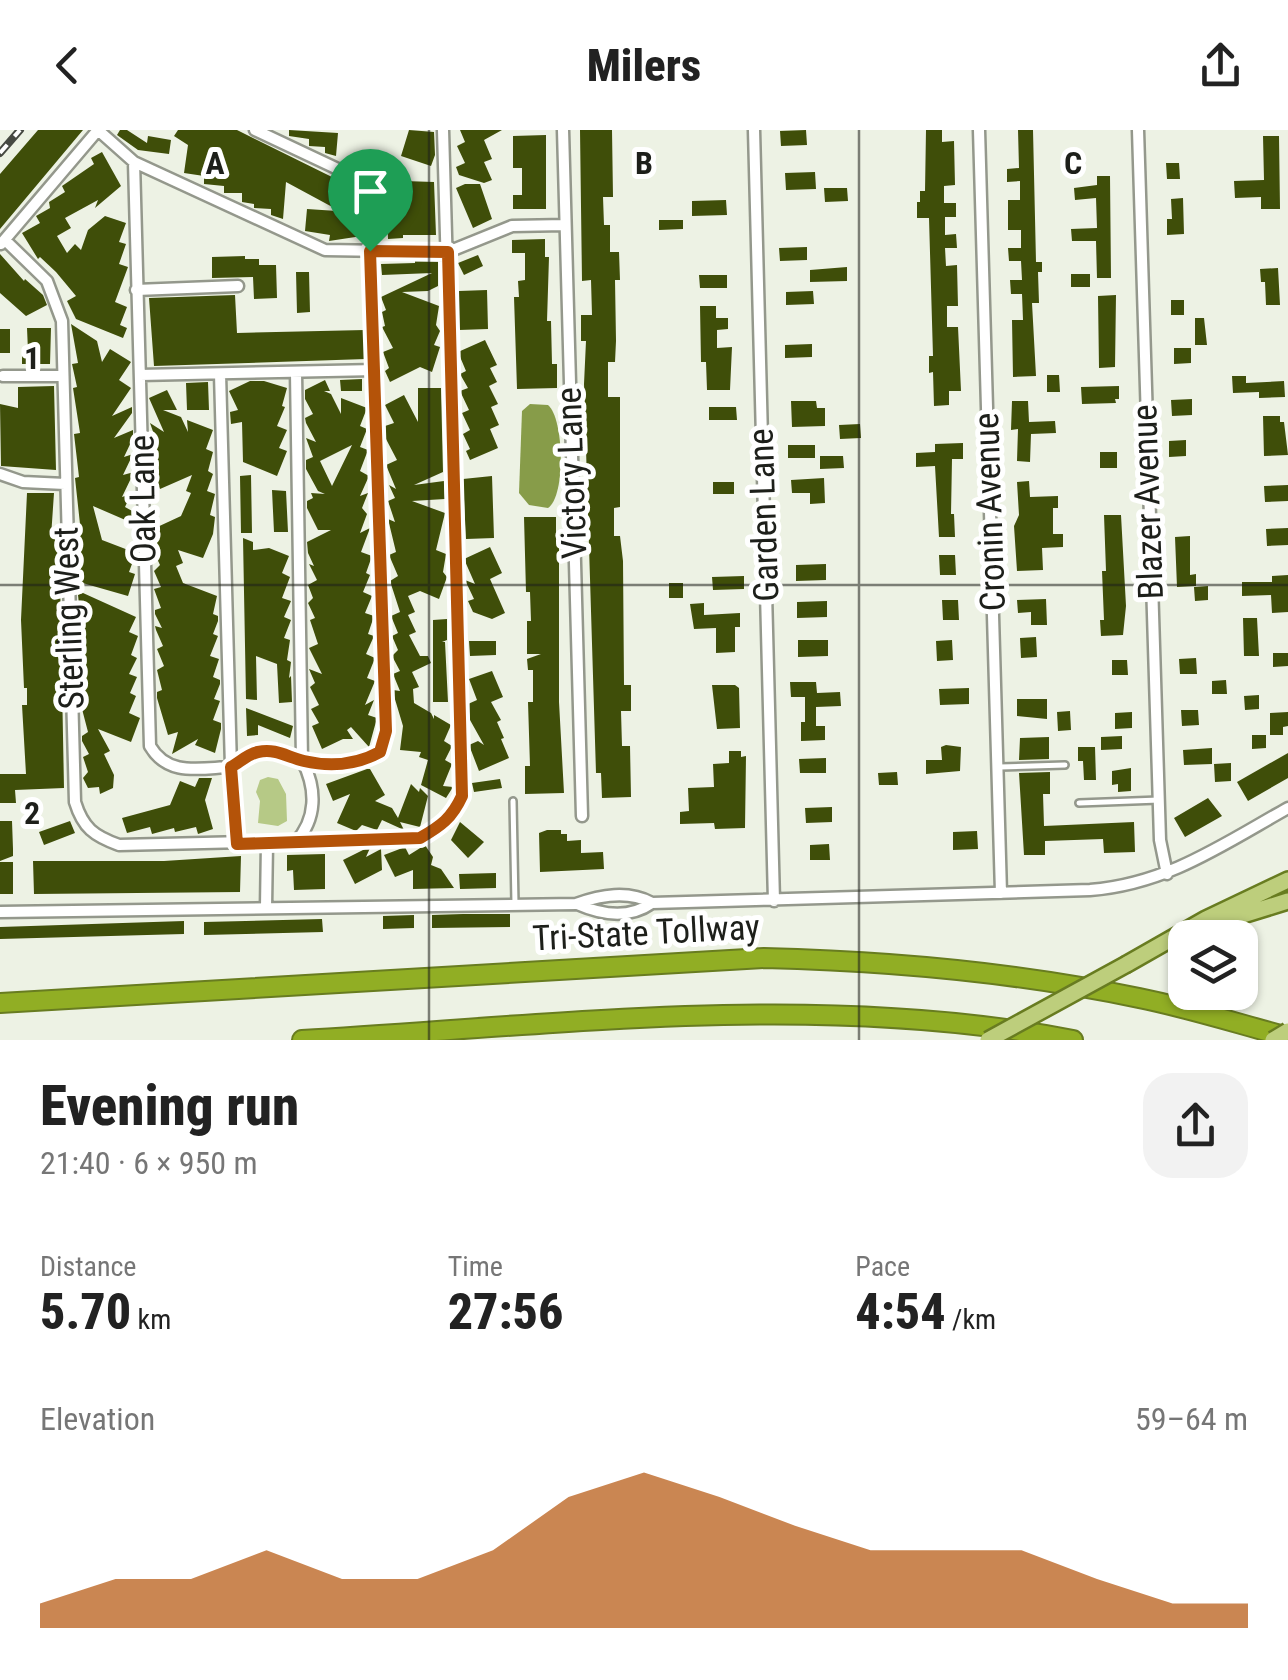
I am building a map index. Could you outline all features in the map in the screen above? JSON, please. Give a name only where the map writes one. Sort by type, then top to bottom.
[{"type":"highway","name":"Tri-State Tollway","points":[[0,1003],[764,958],[864,960],[983,973],[1140,998],[1288,1034]]},
{"type":"highway","points":[[302,1040],[728,1016],[850,1015],[969,1024],[1073,1040]]},
{"type":"highway","points":[[442,1040],[482,1030]]},
{"type":"main road","points":[[988,1040],[1288,880]]},
{"type":"main road","points":[[1229,920],[1288,901]]},
{"type":"main road","points":[[1273,1040],[1288,1034]]},
{"type":"street","points":[[2,243],[98,130],[134,162],[324,250],[448,252],[512,226],[565,225]]},
{"type":"street","points":[[231,767],[254,752],[274,750],[328,764],[360,762],[380,752],[386,731],[369,192],[358,179],[255,130]]},
{"type":"street","points":[[266,907],[267,844],[420,838],[445,824],[462,796],[443,130]]},
{"type":"street","name":"Victory Lane","points":[[563,130],[582,816]]},
{"type":"street","name":"Garden Lane","points":[[754,130],[774,901]]},
{"type":"street","name":"Cronin Avenue","points":[[979,130],[1001,893]]},
{"type":"street","name":"Blazer Avenue","points":[[1138,130],[1160,840],[1166,874]]},
{"type":"street","name":"Oak Lane","points":[[134,162],[150,746],[158,760],[171,766],[231,767]]},
{"type":"street","name":"Sterling West","points":[[2,243],[47,281],[62,321],[75,802],[82,824],[97,837],[119,845],[267,844]]},
{"type":"street","points":[[136,290],[238,286]]},
{"type":"street","points":[[140,375],[376,370]]},
{"type":"street","points":[[295,843],[308,828],[312,816],[311,777],[302,760],[296,373]]},
{"type":"street","points":[[220,374],[231,767],[237,844]]},
{"type":"street","points":[[3,376],[62,376]]},
{"type":"street","points":[[0,474],[23,482],[65,484]]},
{"type":"street","points":[[0,912],[576,904],[597,896],[638,895],[652,903],[774,901],[1126,887],[1166,874],[1288,808]]},
{"type":"street","points":[[576,904],[598,913],[638,913],[652,903]]},
{"type":"lane","points":[[997,767],[1065,765]]},
{"type":"lane","points":[[1078,802],[1159,800]]},
{"type":"lane","points":[[513,801],[516,904]]},
{"type":"shaded area","points":[[530,404],[548,405],[560,440],[558,489],[548,508],[529,505],[519,493],[522,411]]},
{"type":"shaded area","points":[[278,779],[286,794],[287,821],[278,826],[258,823],[260,801],[256,792],[260,780]]},
{"type":"building","points":[[38,130],[83,130],[0,229],[0,174]]},
{"type":"building","points":[[120,130],[127,130],[147,143],[148,136],[171,140],[169,154],[138,150],[117,135]]},
{"type":"building","points":[[178,130],[237,130],[334,178],[333,188],[341,189],[347,183],[353,186],[341,207],[361,207],[362,236],[329,241],[330,235],[305,231],[307,209],[337,211],[286,182],[283,219],[271,215],[271,209],[254,208],[254,204],[242,202],[242,193],[224,193],[224,186],[204,184],[204,176],[184,173],[188,145],[174,136]]},
{"type":"building","points":[[289,130],[338,133],[336,156],[325,153],[325,147],[309,146],[309,139],[289,136]]},
{"type":"building","points":[[409,130],[434,132],[435,155],[431,166],[401,156]]},
{"type":"building","points":[[460,130],[502,130],[484,140],[492,159],[484,162],[492,180],[484,183],[459,175],[456,167],[465,163],[457,146],[465,142]]},
{"type":"building","points":[[580,130],[612,130],[613,197],[603,197],[604,225],[610,225],[610,252],[619,252],[620,280],[615,280],[615,362],[608,362],[608,397],[620,397],[620,507],[614,508],[614,536],[620,536],[623,561],[624,685],[631,685],[631,711],[621,711],[622,746],[630,746],[631,797],[602,798],[601,773],[596,773],[586,341],[581,341],[581,315],[592,315],[591,280],[582,281]]},
{"type":"building","points":[[806,130],[807,145],[781,146],[780,131]]},
{"type":"building","points":[[926,130],[942,130],[942,142],[954,141],[955,185],[944,186],[944,203],[956,203],[956,217],[945,217],[945,235],[956,234],[957,248],[945,248],[946,266],[957,265],[958,306],[947,306],[947,327],[958,327],[961,391],[949,391],[949,405],[934,406],[933,372],[929,373],[929,356],[933,356],[929,218],[917,218],[920,191],[925,191]]},
{"type":"building","points":[[1018,130],[1033,130],[1036,262],[1042,262],[1042,272],[1038,272],[1039,303],[1032,303],[1036,376],[1013,377],[1012,320],[1023,320],[1022,294],[1011,294],[1010,280],[1022,280],[1021,261],[1009,261],[1008,248],[1021,248],[1021,230],[1008,230],[1008,200],[1020,200],[1020,181],[1007,182],[1007,169],[1019,168]]},
{"type":"building","points":[[546,135],[546,209],[513,209],[513,195],[522,195],[522,168],[513,168],[513,136]]},
{"type":"building","points":[[1263,136],[1279,136],[1280,209],[1261,209],[1261,197],[1235,198],[1234,181],[1264,180]]},
{"type":"building","points":[[102,152],[121,186],[95,208],[98,200],[65,218],[71,228],[57,236],[67,253],[75,244],[81,250],[88,230],[105,216],[126,223],[119,242],[126,244],[119,264],[128,267],[115,302],[127,307],[120,325],[127,328],[123,338],[76,319],[67,301],[76,296],[56,272],[38,259],[22,233],[40,223],[36,216],[65,192],[62,186],[94,164],[91,158]]},
{"type":"building","points":[[372,156],[387,170],[377,181],[362,167]]},
{"type":"building","points":[[1166,163],[1179,163],[1180,179],[1167,179]]},
{"type":"building","points":[[815,172],[816,189],[786,190],[785,173]]},
{"type":"building","points":[[1097,176],[1110,176],[1111,278],[1097,278],[1096,241],[1072,241],[1071,229],[1097,228],[1096,198],[1075,200],[1074,188],[1097,185]]},
{"type":"building","points":[[434,182],[436,235],[388,239],[387,205],[384,206],[381,185]]},
{"type":"building","points":[[480,184],[492,219],[473,228],[456,188]]},
{"type":"building","points":[[824,188],[847,188],[848,201],[825,202]]},
{"type":"building","points":[[1183,198],[1184,234],[1167,235],[1167,219],[1172,219],[1171,199]]},
{"type":"building","points":[[726,200],[727,215],[692,216],[692,201]]},
{"type":"building","points":[[659,220],[683,220],[683,229],[659,230]]},
{"type":"building","points":[[545,239],[545,257],[549,257],[547,321],[551,321],[557,388],[517,389],[514,297],[519,297],[518,281],[525,280],[525,253],[512,253],[512,240]]},
{"type":"building","points":[[807,247],[807,260],[780,261],[779,248]]},
{"type":"building","points":[[0,254],[43,295],[47,305],[26,316],[0,293]]},
{"type":"building","points":[[478,255],[483,266],[464,275],[458,263]]},
{"type":"building","points":[[212,257],[259,259],[259,265],[276,265],[277,298],[254,299],[253,277],[212,278]]},
{"type":"building","points":[[438,261],[438,286],[428,291],[402,292],[439,306],[436,325],[440,331],[434,345],[440,347],[432,372],[420,367],[390,382],[383,352],[393,348],[382,327],[382,312],[386,310],[381,297],[432,273],[382,275],[381,264]]},
{"type":"building","points":[[847,267],[847,281],[810,282],[810,270]]},
{"type":"building","points":[[1278,268],[1280,305],[1266,305],[1260,269]]},
{"type":"building","points":[[296,272],[309,272],[310,312],[297,313]]},
{"type":"building","points":[[1071,274],[1090,274],[1090,287],[1071,287]]},
{"type":"building","points":[[699,275],[727,275],[727,288],[700,288]]},
{"type":"building","points":[[487,290],[488,329],[459,330],[459,291]]},
{"type":"building","points":[[813,291],[814,304],[786,305],[786,292]]},
{"type":"building","points":[[235,295],[237,333],[365,330],[366,359],[154,366],[149,298]]},
{"type":"building","points":[[1116,295],[1115,367],[1099,368],[1098,296]]},
{"type":"building","points":[[1171,300],[1184,300],[1184,315],[1171,315]]},
{"type":"building","points":[[700,306],[716,306],[716,318],[728,318],[728,329],[717,330],[717,348],[732,347],[730,390],[707,390],[706,362],[701,362]]},
{"type":"building","points":[[1195,318],[1204,318],[1207,345],[1195,345]]},
{"type":"building","points":[[71,324],[97,341],[102,362],[110,349],[131,362],[119,380],[131,388],[112,416],[132,407],[132,413],[114,438],[133,430],[124,457],[133,454],[123,475],[134,472],[122,497],[131,494],[125,507],[134,512],[130,522],[93,506],[102,540],[136,553],[129,572],[135,574],[128,596],[79,582],[76,525],[80,524],[75,478],[79,477],[74,434],[80,433],[72,364],[78,363]]},
{"type":"building","points":[[27,328],[51,328],[50,364],[22,364],[22,351],[28,351]]},
{"type":"building","points":[[0,329],[10,329],[10,353],[0,353]]},
{"type":"building","points":[[485,340],[497,365],[490,368],[497,382],[489,386],[498,404],[491,407],[499,425],[490,429],[498,448],[470,460],[463,434],[470,430],[462,413],[469,410],[460,391],[468,388],[460,374],[466,371],[458,352]]},
{"type":"building","points":[[812,344],[812,357],[785,358],[785,345]]},
{"type":"building","points":[[1174,348],[1191,348],[1191,363],[1174,364]]},
{"type":"building","points":[[1047,375],[1059,375],[1060,392],[1047,392]]},
{"type":"building","points":[[1232,376],[1246,376],[1246,383],[1284,381],[1285,397],[1233,393]]},
{"type":"building","points":[[362,379],[362,391],[341,391],[340,380]]},
{"type":"building","points":[[325,380],[330,391],[324,391],[331,394],[341,414],[341,398],[367,408],[360,426],[367,429],[360,447],[368,450],[360,471],[369,476],[360,496],[368,493],[362,508],[367,514],[360,533],[370,528],[361,552],[372,556],[363,592],[372,596],[365,613],[374,616],[368,634],[374,636],[366,654],[375,658],[367,678],[375,681],[365,705],[374,700],[368,715],[377,718],[369,747],[351,727],[347,730],[353,739],[343,739],[322,749],[312,726],[319,723],[311,709],[319,705],[310,687],[315,683],[309,669],[322,674],[309,648],[318,644],[310,620],[315,618],[308,603],[313,598],[308,585],[317,580],[309,564],[314,566],[307,542],[331,530],[318,530],[307,508],[307,501],[313,498],[311,493],[325,494],[318,491],[306,469],[306,460],[313,457],[306,438],[316,442],[306,423],[305,418],[313,414],[305,390]],"holes":[[[352,445],[332,486],[320,461]]]},
{"type":"building","points":[[250,381],[287,388],[277,426],[287,430],[279,448],[287,451],[277,476],[243,462],[242,422],[231,424],[230,412],[238,410],[229,391]]},
{"type":"building","points":[[208,382],[209,410],[187,410],[186,383]]},
{"type":"building","points":[[54,386],[56,470],[1,466],[0,404],[18,408],[18,387]]},
{"type":"building","points":[[1119,386],[1116,403],[1082,404],[1081,387]]},
{"type":"building","points":[[418,388],[441,388],[443,472],[414,485],[444,481],[445,499],[412,501],[445,513],[436,550],[446,554],[443,572],[447,577],[439,599],[420,591],[408,596],[415,612],[408,615],[416,632],[409,635],[420,656],[428,656],[431,663],[412,672],[419,687],[413,689],[414,703],[434,719],[434,715],[451,725],[444,741],[452,746],[445,760],[452,764],[443,786],[453,787],[446,798],[421,785],[428,760],[419,757],[421,752],[400,750],[403,726],[393,690],[400,691],[393,674],[400,671],[392,656],[398,650],[392,636],[398,633],[391,616],[400,612],[390,581],[398,576],[389,555],[396,552],[388,519],[395,522],[388,501],[395,498],[389,485],[396,489],[386,465],[397,460],[386,439],[385,426],[394,423],[385,405],[404,395],[418,422]]},
{"type":"building","points":[[167,390],[177,410],[163,410],[181,417],[188,432],[187,420],[213,430],[206,449],[213,452],[208,471],[213,474],[207,491],[215,494],[210,515],[215,517],[213,534],[203,558],[178,550],[183,563],[176,566],[183,583],[217,596],[213,614],[218,621],[213,634],[218,636],[210,656],[219,659],[213,677],[220,680],[214,699],[220,701],[213,720],[221,723],[215,753],[195,745],[198,739],[172,754],[178,732],[168,735],[157,698],[157,692],[162,690],[157,670],[164,666],[157,649],[163,646],[155,626],[162,628],[155,614],[161,608],[154,589],[161,587],[154,571],[160,565],[153,550],[158,546],[153,529],[181,516],[191,493],[186,491],[192,475],[160,489],[151,467],[151,460],[156,463],[151,446],[157,443],[150,423],[164,432],[149,398]]},
{"type":"building","points":[[1192,399],[1192,415],[1172,416],[1171,400]]},
{"type":"building","points":[[791,401],[816,401],[817,408],[825,408],[825,426],[792,427]]},
{"type":"building","points":[[1012,401],[1028,401],[1029,422],[1055,421],[1056,433],[1031,434],[1030,462],[1017,461],[1018,429],[1011,430]]},
{"type":"building","points":[[709,407],[736,407],[737,420],[709,420]]},
{"type":"building","points":[[1263,416],[1280,416],[1280,422],[1284,422],[1288,455],[1264,456]]},
{"type":"building","points":[[860,424],[861,438],[840,439],[839,425]]},
{"type":"building","points":[[1186,440],[1186,456],[1169,457],[1169,441]]},
{"type":"building","points":[[963,443],[963,459],[952,459],[951,514],[955,537],[939,537],[935,466],[916,467],[916,453],[935,452],[935,444]]},
{"type":"building","points":[[788,445],[815,445],[815,458],[788,458]]},
{"type":"building","points":[[1100,452],[1117,452],[1117,468],[1100,468]]},
{"type":"building","points":[[820,456],[843,456],[844,468],[820,469]]},
{"type":"building","points":[[251,475],[252,533],[241,533],[240,476]]},
{"type":"building","points":[[492,476],[494,538],[466,539],[463,479]]},
{"type":"building","points":[[824,478],[825,503],[810,504],[810,493],[792,493],[791,480]]},
{"type":"building","points":[[1029,481],[1030,497],[1058,496],[1058,508],[1053,508],[1053,534],[1063,534],[1063,547],[1042,548],[1043,570],[1017,571],[1017,482]]},
{"type":"building","points":[[713,482],[734,482],[734,494],[713,494]]},
{"type":"building","points":[[1288,485],[1288,501],[1265,502],[1264,486]]},
{"type":"building","points":[[272,490],[286,491],[288,532],[274,532]]},
{"type":"building","points":[[27,493],[54,493],[51,537],[57,537],[60,578],[64,788],[15,790],[16,803],[0,803],[0,774],[26,774],[22,705],[27,705],[27,688],[21,620]]},
{"type":"building","points":[[1104,515],[1121,515],[1126,606],[1123,635],[1101,636],[1102,571],[1106,571]]},
{"type":"building","points":[[524,517],[556,517],[564,793],[525,794],[525,766],[530,766],[528,702],[533,702],[533,670],[528,670],[527,659],[541,654],[527,654],[527,621],[531,621],[530,592],[526,592]]},
{"type":"building","points":[[1288,528],[1288,545],[1267,546],[1266,529]]},
{"type":"building","points":[[1190,536],[1190,575],[1196,574],[1196,586],[1177,587],[1175,537]]},
{"type":"building","points":[[243,538],[253,542],[253,550],[269,548],[289,556],[282,573],[290,577],[282,598],[291,601],[284,617],[291,620],[284,638],[290,640],[287,660],[291,662],[292,702],[279,703],[277,664],[256,656],[257,700],[246,699]]},
{"type":"building","points":[[490,547],[502,573],[490,579],[505,613],[492,619],[473,612],[468,601],[474,599],[465,580],[475,584],[464,559]]},
{"type":"building","points":[[939,555],[955,555],[956,575],[940,575]]},
{"type":"building","points":[[826,564],[826,580],[796,581],[796,565]]},
{"type":"building","points":[[1288,575],[1288,612],[1272,613],[1271,595],[1242,596],[1242,582],[1272,582],[1272,576]]},
{"type":"building","points":[[744,576],[744,589],[713,590],[712,577]]},
{"type":"building","points":[[669,583],[683,583],[683,598],[669,598]]},
{"type":"building","points":[[1208,586],[1208,600],[1195,601],[1194,587]]},
{"type":"building","points":[[83,593],[136,617],[129,632],[138,636],[131,655],[137,658],[129,674],[137,677],[130,693],[136,696],[129,713],[140,718],[131,742],[98,729],[110,751],[104,754],[114,775],[113,788],[100,794],[99,787],[88,788],[83,778],[88,772],[83,757],[89,754],[82,741],[88,732],[81,690],[85,686],[80,663],[85,662],[79,640],[83,639],[78,595]]},
{"type":"building","points":[[1046,599],[1047,625],[1031,625],[1031,612],[1018,613],[1017,600]]},
{"type":"building","points":[[942,600],[958,600],[959,620],[943,620]]},
{"type":"building","points":[[827,601],[827,617],[797,618],[797,602]]},
{"type":"building","points":[[704,603],[704,615],[740,613],[740,627],[735,627],[735,652],[716,653],[716,628],[694,629],[690,604]]},
{"type":"building","points":[[1243,618],[1257,618],[1259,656],[1244,656]]},
{"type":"building","points":[[447,619],[447,640],[442,642],[448,702],[433,702],[433,620]]},
{"type":"building","points":[[1036,637],[1037,657],[1021,658],[1020,638]]},
{"type":"building","points":[[798,640],[828,640],[828,656],[798,657]]},
{"type":"building","points":[[952,640],[953,660],[937,661],[936,641]]},
{"type":"building","points":[[469,641],[496,641],[496,655],[470,656]]},
{"type":"building","points":[[1273,653],[1288,653],[1288,666],[1273,667]]},
{"type":"building","points":[[1196,658],[1197,674],[1180,674],[1179,659]]},
{"type":"building","points":[[1112,660],[1127,660],[1128,675],[1112,675]]},
{"type":"building","points":[[492,671],[503,697],[491,702],[501,720],[497,722],[509,758],[479,771],[469,745],[478,741],[484,745],[470,720],[468,704],[477,700],[469,679]]},
{"type":"building","points":[[1226,680],[1227,694],[1212,694],[1212,681]]},
{"type":"building","points":[[790,682],[816,682],[817,693],[840,692],[841,706],[816,707],[816,726],[825,726],[825,740],[801,741],[805,697],[791,697]]},
{"type":"building","points":[[712,685],[739,688],[740,728],[717,729]]},
{"type":"building","points":[[969,688],[969,704],[940,705],[939,689]]},
{"type":"building","points":[[1259,695],[1259,709],[1245,710],[1244,696]]},
{"type":"building","points":[[1017,699],[1047,699],[1047,719],[1017,716]]},
{"type":"building","points":[[246,708],[293,726],[290,738],[258,725],[258,735],[247,736]]},
{"type":"building","points":[[1181,710],[1198,710],[1199,725],[1182,726]]},
{"type":"building","points":[[1070,711],[1071,730],[1058,731],[1057,712]]},
{"type":"building","points":[[1132,712],[1132,728],[1115,729],[1115,713]]},
{"type":"building","points":[[1288,712],[1283,735],[1270,735],[1270,713]]},
{"type":"building","points":[[1252,735],[1266,735],[1266,748],[1252,749]]},
{"type":"building","points":[[1122,736],[1122,749],[1101,750],[1101,737]]},
{"type":"building","points":[[1049,737],[1049,759],[1019,760],[1020,738]]},
{"type":"building","points":[[941,747],[961,747],[960,771],[926,774],[926,760],[942,760]]},
{"type":"building","points":[[1078,747],[1095,747],[1096,780],[1084,780]]},
{"type":"building","points":[[1212,748],[1212,764],[1184,765],[1183,750]]},
{"type":"building","points":[[729,751],[741,751],[741,757],[746,756],[745,828],[715,829],[714,823],[680,824],[680,812],[689,811],[688,788],[714,787],[713,764],[729,763]]},
{"type":"building","points":[[1288,753],[1288,778],[1248,801],[1237,782]]},
{"type":"building","points":[[826,758],[826,773],[800,773],[799,759]]},
{"type":"building","points":[[1231,763],[1231,781],[1215,782],[1214,764]]},
{"type":"building","points":[[1131,768],[1131,791],[1118,792],[1118,784],[1112,785],[1112,771]]},
{"type":"building","points":[[367,769],[385,795],[375,801],[392,808],[398,818],[411,784],[428,796],[420,827],[400,822],[404,830],[382,820],[377,830],[362,825],[356,831],[337,823],[350,794],[333,801],[326,784]]},
{"type":"building","points":[[897,772],[898,785],[879,785],[878,773]]},
{"type":"building","points":[[1050,772],[1050,794],[1043,794],[1044,826],[1134,822],[1135,852],[1104,853],[1103,839],[1045,841],[1045,855],[1024,855],[1019,773]]},
{"type":"building","points":[[199,778],[212,778],[205,800],[213,829],[198,834],[196,827],[175,832],[174,828],[152,834],[150,827],[127,833],[122,818],[170,805],[180,781],[195,787]]},
{"type":"building","points":[[500,779],[502,788],[474,792],[472,783]]},
{"type":"building","points":[[1208,798],[1222,816],[1185,837],[1174,818]]},
{"type":"building","points":[[832,807],[832,822],[806,823],[805,808]]},
{"type":"building","points":[[0,821],[12,821],[13,856],[0,861]]},
{"type":"building","points":[[70,821],[75,833],[44,845],[39,832]]},
{"type":"building","points":[[460,822],[484,842],[468,858],[451,840]]},
{"type":"building","points":[[561,830],[561,834],[567,834],[567,841],[581,840],[581,853],[603,852],[604,869],[540,872],[539,833]]},
{"type":"building","points":[[977,831],[978,849],[953,850],[953,832]]},
{"type":"building","points":[[829,844],[830,860],[810,860],[810,845]]},
{"type":"building","points":[[425,845],[433,857],[431,865],[441,869],[454,888],[413,889],[413,870],[395,877],[384,855],[405,847],[409,855]]},
{"type":"building","points":[[367,848],[366,857],[381,849],[382,870],[355,884],[343,860]]},
{"type":"building","points":[[325,854],[325,889],[294,890],[293,870],[287,871],[287,855]]},
{"type":"building","points":[[241,856],[240,892],[34,894],[33,861],[164,861]]},
{"type":"building","points":[[0,862],[13,862],[13,894],[0,894]]},
{"type":"building","points":[[496,873],[496,888],[460,889],[459,874]]},
{"type":"building","points":[[510,914],[510,927],[432,928],[432,915]]},
{"type":"building","points":[[414,915],[414,928],[383,929],[383,916]]},
{"type":"building","points":[[322,919],[323,932],[204,935],[204,922]]},
{"type":"building","points":[[184,921],[184,934],[0,939],[0,927]]},
{"type":"railway","points":[[0,153],[20,130]]},
{"type":"route","points":[[370,251],[448,252],[462,796],[445,824],[420,838],[237,844],[231,767],[254,752],[274,750],[328,764],[360,762],[380,752],[386,731],[370,251]]}]
